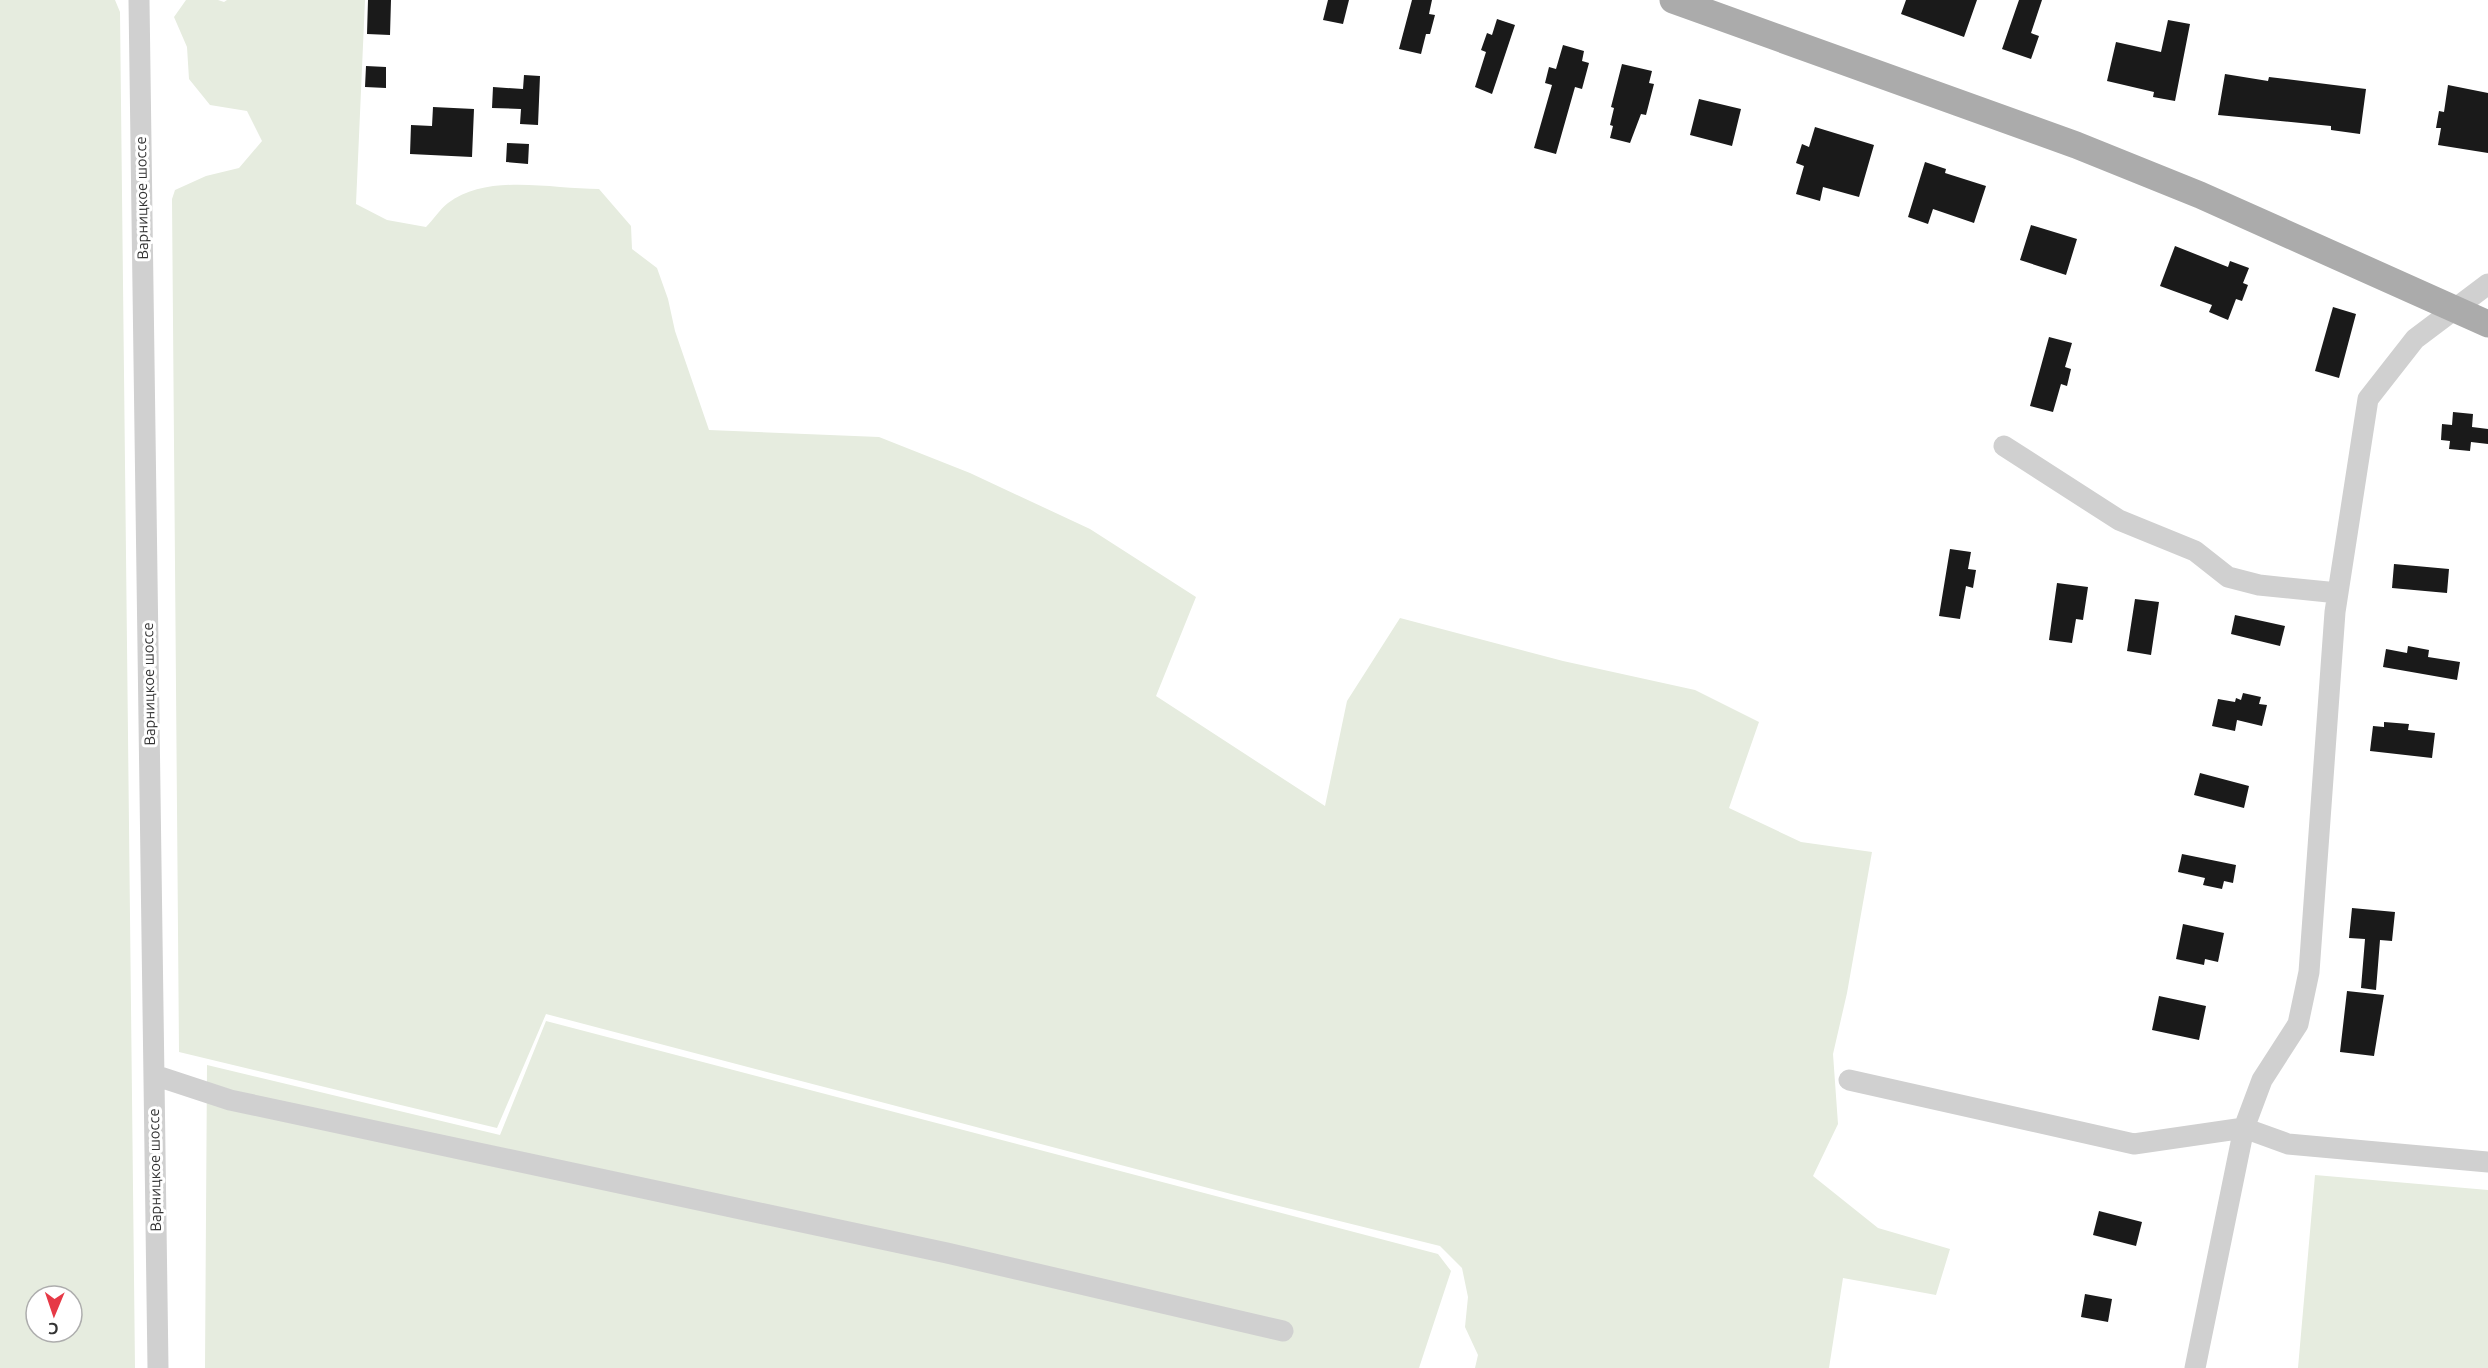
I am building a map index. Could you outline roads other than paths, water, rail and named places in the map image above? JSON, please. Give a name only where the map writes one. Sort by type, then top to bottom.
[{"type":"main road","points":[[1672,0],[2076,145],[2200,195],[2488,324]]},
{"type":"street","name":"Варницкое шоссе","points":[[139,0],[158,1368]]},
{"type":"street","points":[[2195,1368],[2244,1128],[2262,1080],[2298,1024],[2309,972],[2338,593],[2368,399],[2415,339],[2488,284]]},
{"type":"street","points":[[2004,446],[2119,520],[2195,551],[2228,577],[2259,585],[2338,593]]},
{"type":"street","points":[[154,1075],[230,1100],[947,1253],[1283,1331]]},
{"type":"street","points":[[1849,1080],[2134,1144],[2244,1128],[2288,1144],[2488,1162]]}]
